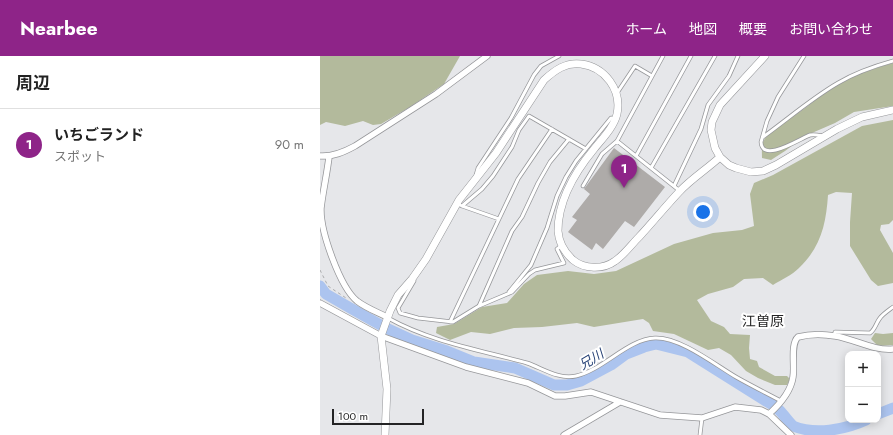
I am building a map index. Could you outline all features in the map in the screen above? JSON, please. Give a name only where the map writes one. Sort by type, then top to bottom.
[{"type":"street","points":[[320,156],[329,157],[350,149],[436,94],[488,56]]},
{"type":"street","points":[[765,56],[720,105],[714,116],[711,130],[715,148],[720,157],[729,165],[743,171],[763,171],[776,165],[824,136],[862,117],[893,110]]},
{"type":"street","points":[[385,435],[387,389],[381,334],[387,317],[398,295],[412,279],[426,259],[475,179],[519,125],[544,80],[554,70],[567,64],[588,65],[599,70],[607,77],[614,87],[618,99],[617,115],[615,119],[608,131],[579,169],[570,185],[558,224],[561,246],[574,261],[583,265],[594,267],[614,262],[627,251],[680,191],[720,157]]},
{"type":"street","points":[[329,157],[321,210],[327,245],[344,286],[357,300],[387,317]]},
{"type":"street","points":[[320,303],[381,334],[466,367],[528,383],[555,396],[590,392],[660,414],[702,418],[735,407],[761,410],[771,413],[791,435]]},
{"type":"street","points":[[771,413],[787,392],[793,378],[794,343],[796,339],[803,335],[834,336],[876,348],[893,349]]},
{"type":"street","points":[[564,435],[620,402]]},
{"type":"lane","points":[[475,179],[478,168],[510,118],[534,75],[541,66],[559,56]]},
{"type":"lane","points":[[583,186],[602,154],[617,141],[663,56]]},
{"type":"lane","points":[[636,156],[690,56]]},
{"type":"lane","points":[[651,168],[715,56]]},
{"type":"lane","points":[[674,186],[701,129],[708,105],[729,76],[738,56]]},
{"type":"lane","points":[[804,56],[778,96],[760,142],[763,149],[767,150],[782,148],[812,134],[824,136]]},
{"type":"lane","points":[[763,137],[791,114],[839,82],[893,61]]},
{"type":"lane","points":[[616,95],[635,66],[652,76]]},
{"type":"lane","points":[[459,205],[482,189],[512,148],[519,125],[529,116],[586,148]]},
{"type":"lane","points":[[508,294],[531,265],[547,228],[557,196],[566,177],[586,148],[611,118],[615,119]]},
{"type":"lane","points":[[450,322],[518,179],[552,129]]},
{"type":"lane","points":[[479,306],[512,231],[522,217],[550,162],[569,139]]},
{"type":"lane","points":[[617,141],[680,191]]},
{"type":"lane","points":[[459,205],[499,219]]},
{"type":"lane","points":[[426,259],[427,261],[398,308],[400,313],[423,319],[453,322],[479,306],[512,292],[529,274],[535,270],[564,263],[557,249],[561,246]]},
{"type":"lane","points":[[834,336],[835,332],[870,333],[874,331],[881,317],[893,307]]},
{"type":"lane","points":[[387,317],[405,327],[453,344],[529,364],[564,376],[575,376],[593,370],[636,343],[655,337],[680,343],[754,387],[781,401]]},
{"type":"lane","points":[[700,435],[702,418]]},
{"type":"path","points":[[320,270],[328,286],[348,300],[357,300]]},
{"type":"green space","points":[[320,56],[460,56],[444,84],[410,107],[381,124],[373,125],[363,121],[345,126],[326,122],[320,125]]},
{"type":"green space","points":[[893,63],[893,106],[854,112],[835,123],[805,136],[771,160],[762,158],[762,144],[766,137],[826,92],[852,77]]},
{"type":"green space","points":[[893,120],[893,220],[889,224],[881,225],[880,230],[893,253],[893,283],[878,286],[871,280],[850,246],[852,193],[836,192],[828,195],[824,225],[813,252],[796,271],[773,285],[763,278],[744,279],[733,287],[708,294],[697,300],[711,321],[724,327],[730,334],[750,335],[750,359],[757,361],[759,367],[775,376],[787,376],[790,379],[787,385],[775,385],[758,378],[746,371],[731,355],[719,348],[708,350],[674,334],[653,331],[649,323],[643,319],[594,327],[577,323],[542,327],[514,328],[490,334],[471,332],[450,340],[436,333],[437,327],[454,324],[482,307],[507,303],[524,284],[537,275],[568,271],[594,274],[616,271],[674,244],[713,233],[742,230],[754,226],[750,194],[754,183],[773,175],[862,126]]},
{"type":"green space","points":[[875,333],[893,333],[893,345],[878,346],[871,339]]},
{"type":"building","points":[[614,148],[665,187],[634,227],[625,221],[603,249],[596,243],[592,250],[568,232],[577,220],[572,217],[590,194],[584,189]]},
{"type":"waterway","name":"兄川","points":[[320,286],[326,294],[386,328],[412,340],[447,351],[474,362],[515,368],[554,385],[567,385],[581,381],[611,365],[626,354],[656,344],[688,352],[774,406],[793,426],[802,429],[820,431],[839,429],[857,423]]},
{"type":"waterway","name":"兄川","points":[[881,413],[893,408]]},
{"type":"place","name":"いちごランド","points":[[624,188]]},
{"type":"district","name":"江曽原","points":[[763,321]]}]
